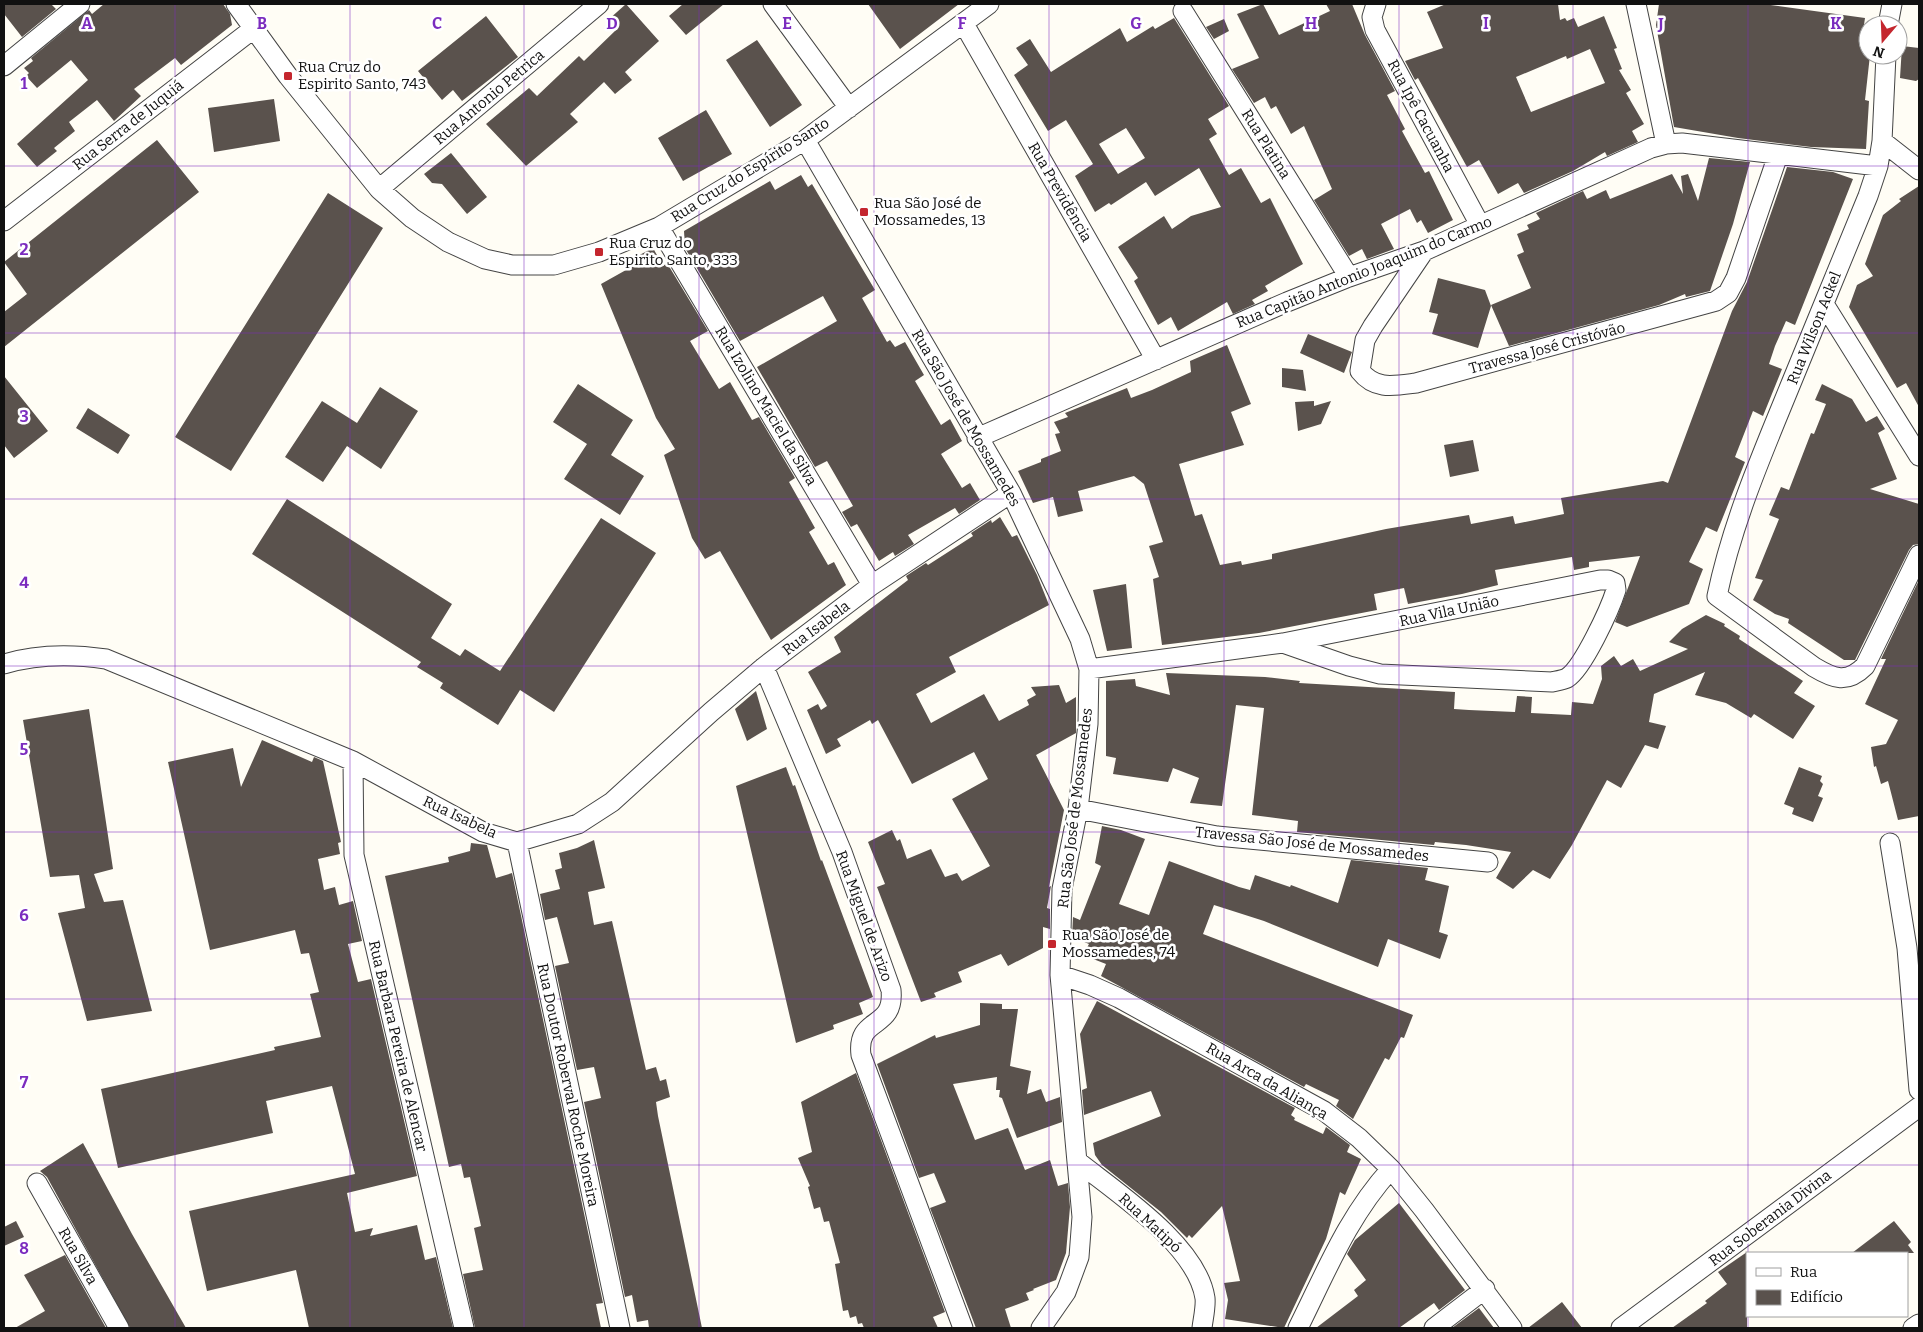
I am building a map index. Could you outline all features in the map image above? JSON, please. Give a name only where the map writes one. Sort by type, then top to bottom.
[{"type":"street","points":[[4,66],[80,4]]},
{"type":"street","name":"Rua Cruz do Espírito Santo","points":[[236,4],[319,116],[379,189],[412,218],[448,242],[485,259],[512,265],[554,265],[599,252],[659,227],[804,140],[989,4]]},
{"type":"street","name":"Rua Antonio Petrica","points":[[379,189],[598,4]]},
{"type":"street","points":[[773,4],[849,108]]},
{"type":"street","name":"Rua Ipê Cacuanha","points":[[1376,4],[1372,17],[1375,30],[1480,226]]},
{"type":"street","points":[[1636,4],[1666,144]]},
{"type":"street","name":"Rua Platina","points":[[1183,11],[1349,277]]},
{"type":"street","name":"Rua Previdência","points":[[964,24],[1156,360]]},
{"type":"street","name":"Rua Serra de Juquiá","points":[[4,221],[253,28]]},
{"type":"street","name":"Rua Wilson Ackel","points":[[1886,65],[1882,141],[1878,166],[1868,196],[1740,514],[1724,563],[1717,596],[1827,675],[1844,679],[1856,675],[1865,666],[1919,555]]},
{"type":"street","name":"Rua São José de Mossamedes","points":[[804,140],[977,438],[1011,493],[1080,638],[1089,669],[1088,724],[1078,809],[1062,890],[1060,975],[1082,1217],[1079,1257],[1066,1292],[1041,1328]]},
{"type":"street","points":[[1882,141],[1919,170]]},
{"type":"street","name":"Rua Capitão Antonio Joaquim do Carmo","points":[[977,438],[1349,277],[1424,251],[1651,148],[1666,144],[1682,143],[1878,166]]},
{"type":"street","name":"Travessa José Cristóvão","points":[[1424,251],[1365,340],[1360,371],[1366,379],[1376,385],[1391,387],[1416,383],[1716,301],[1728,293],[1736,278],[1778,155]]},
{"type":"street","name":"Rua Izolino Maciel da Silva","points":[[659,227],[872,585]]},
{"type":"street","points":[[1824,304],[1919,456]]},
{"type":"street","name":"Rua Isabela","points":[[4,664],[22,658],[75,655],[106,659],[352,761],[483,832],[517,842],[578,824],[612,802],[711,712],[764,667],[872,585],[1011,493]]},
{"type":"street","name":"Rua Vila União","points":[[1089,669],[1283,643],[1600,580],[1608,580],[1615,583],[1616,590],[1614,596],[1594,639],[1577,667],[1566,678],[1552,682],[1380,674],[1350,666],[1283,643]]},
{"type":"street","name":"Rua Miguel de Arizo","points":[[764,667],[842,852],[891,990],[892,1001],[888,1014],[866,1030],[860,1042],[862,1054],[963,1328]]},
{"type":"street","name":"Rua Barbara Pereira de Alencar","points":[[352,761],[354,855],[464,1328]]},
{"type":"street","name":"Travessa São José de Mossamedes","points":[[1078,809],[1217,836],[1488,862]]},
{"type":"street","name":"Rua Doutor Roberval Roche Moreira","points":[[517,842],[620,1328]]},
{"type":"street","points":[[1890,843],[1907,948],[1919,1090]]},
{"type":"street","name":"Rua Arca da Aliança","points":[[1060,975],[1090,985],[1119,998],[1324,1111],[1359,1138],[1391,1169],[1485,1289],[1512,1328]]},
{"type":"street","name":"Rua Soberania Divina","points":[[1621,1328],[1919,1107]]},
{"type":"street","name":"Rua Matipó","points":[[1077,1161],[1173,1240],[1196,1271],[1205,1299],[1202,1328]]},
{"type":"street","points":[[1298,1328],[1352,1219],[1369,1193],[1391,1169]]},
{"type":"street","name":"Rua Silva","points":[[37,1183],[119,1328]]},
{"type":"street","points":[[1434,1328],[1485,1289]]},
{"type":"street","points":[[1913,1328],[1919,1324]]},
{"type":"building","points":[[4,4],[51,4],[56,9],[22,37],[4,14]]},
{"type":"building","points":[[104,4],[223,4],[230,14],[232,25],[181,65],[175,58],[134,89],[141,96],[114,121],[97,100],[69,122],[75,131],[54,148],[57,151],[37,167],[17,144],[88,80],[71,60],[37,88],[26,76],[29,73],[24,68],[33,61],[31,58],[89,10],[92,14]]},
{"type":"building","points":[[626,4],[659,41],[625,72],[632,80],[615,94],[604,82],[570,114],[578,122],[526,166],[486,124],[529,88],[537,96],[579,56],[584,61],[617,29],[608,20]]},
{"type":"building","points":[[683,4],[724,4],[686,35],[669,16]]},
{"type":"building","points":[[868,4],[959,4],[900,49]]},
{"type":"building","points":[[1263,4],[1279,35],[1330,11],[1326,4],[1352,4],[1365,35],[1395,91],[1387,95],[1405,129],[1402,131],[1425,173],[1429,171],[1453,220],[1428,233],[1421,220],[1417,223],[1410,209],[1381,224],[1394,249],[1367,259],[1362,249],[1349,256],[1314,200],[1332,189],[1304,126],[1291,134],[1276,106],[1271,109],[1265,97],[1254,103],[1232,69],[1259,58],[1237,14]]},
{"type":"building","points":[[1446,4],[1558,4],[1560,20],[1565,18],[1567,21],[1574,18],[1578,27],[1604,16],[1617,48],[1614,49],[1622,69],[1619,70],[1631,90],[1626,93],[1644,124],[1632,131],[1638,142],[1607,156],[1605,152],[1573,171],[1524,193],[1518,183],[1498,194],[1479,160],[1467,167],[1418,78],[1415,80],[1405,61],[1443,48],[1427,12]],"holes":[[[1590,49],[1605,83],[1531,112],[1516,77],[1566,56],[1567,59]]]},
{"type":"building","points":[[1659,4],[1763,4],[1858,17],[1858,65],[1869,65],[1865,100],[1869,101],[1866,149],[1811,147],[1738,138],[1674,127],[1656,25]]},
{"type":"building","points":[[486,16],[518,57],[462,101],[453,90],[442,100],[418,71]]},
{"type":"building","points":[[1174,18],[1229,106],[1208,119],[1217,134],[1209,139],[1229,175],[1241,168],[1261,203],[1270,198],[1303,264],[1265,286],[1268,291],[1252,300],[1255,304],[1233,314],[1227,302],[1178,331],[1171,317],[1158,325],[1134,281],[1138,278],[1118,247],[1164,216],[1172,229],[1191,216],[1221,207],[1199,168],[1155,196],[1146,182],[1111,205],[1109,203],[1095,212],[1075,176],[1093,164],[1066,120],[1048,131],[1014,75],[1028,65],[1016,48],[1030,39],[1051,72],[1120,28],[1127,42],[1153,26],[1155,29]],"holes":[[[1126,128],[1145,158],[1118,174],[1099,144]]]},
{"type":"building","points":[[1224,19],[1229,31],[1214,39],[1206,27]]},
{"type":"building","points":[[757,40],[802,105],[770,127],[726,60]]},
{"type":"building","points":[[1908,47],[1919,48],[1919,79],[1916,81],[1900,78],[1901,65],[1908,65]]},
{"type":"building","points":[[274,99],[280,141],[214,152],[208,108]]},
{"type":"building","points":[[706,110],[732,154],[683,181],[658,138]]},
{"type":"building","points":[[157,140],[199,192],[4,347],[4,312],[27,294],[4,262]]},
{"type":"building","points":[[451,153],[487,197],[467,214],[442,184],[432,183],[424,174]]},
{"type":"building","points":[[1709,158],[1750,162],[1733,224],[1710,291],[1686,297],[1685,294],[1659,305],[1509,346],[1491,305],[1531,288],[1517,255],[1524,252],[1517,234],[1529,229],[1527,225],[1540,219],[1536,213],[1583,191],[1587,199],[1606,190],[1610,199],[1672,174],[1683,194],[1681,176],[1688,174],[1698,201]]},
{"type":"building","points":[[1787,167],[1833,172],[1853,179],[1795,325],[1786,321],[1775,346],[1769,364],[1782,369],[1763,416],[1753,411],[1735,457],[1745,462],[1717,532],[1706,527],[1689,562],[1703,569],[1689,604],[1627,627],[1615,622],[1640,556],[1589,562],[1589,567],[1574,570],[1572,557],[1495,570],[1498,585],[1462,594],[1408,604],[1404,588],[1374,594],[1377,610],[1259,633],[1162,645],[1153,579],[1159,577],[1149,546],[1163,542],[1144,484],[1134,476],[1078,491],[1083,511],[1058,517],[1053,497],[1033,503],[1018,471],[1041,462],[1041,459],[1061,451],[1055,434],[1060,433],[1054,422],[1068,417],[1065,413],[1127,388],[1131,398],[1152,390],[1191,372],[1190,361],[1227,345],[1251,404],[1231,412],[1244,445],[1179,464],[1195,516],[1202,514],[1220,565],[1241,561],[1242,565],[1272,559],[1272,554],[1386,529],[1469,515],[1471,524],[1513,516],[1515,524],[1564,514],[1561,498],[1663,481],[1668,483],[1732,311],[1747,282]]},
{"type":"building","points":[[801,175],[808,187],[812,184],[875,290],[862,298],[887,342],[890,340],[895,347],[905,342],[924,375],[915,381],[941,425],[950,419],[962,441],[941,454],[962,488],[970,483],[980,500],[959,514],[955,508],[908,535],[914,544],[895,556],[893,552],[879,561],[857,524],[851,527],[842,512],[853,506],[827,461],[815,467],[757,367],[837,321],[823,296],[740,341],[685,248],[684,231],[770,181],[775,190]]},
{"type":"building","points":[[1919,186],[1919,407],[1906,383],[1897,388],[1849,307],[1857,285],[1873,276],[1865,264],[1883,215],[1901,201],[1899,199]]},
{"type":"building","points":[[328,193],[383,228],[231,471],[175,437]]},
{"type":"building","points":[[653,248],[663,266],[667,263],[708,331],[690,341],[719,389],[730,382],[752,420],[759,417],[795,478],[789,482],[815,528],[809,532],[828,565],[834,562],[846,585],[771,640],[720,551],[705,559],[692,538],[664,455],[675,449],[656,418],[601,284],[626,270],[622,264]]},
{"type":"building","points":[[1438,278],[1485,290],[1491,306],[1478,348],[1432,334],[1438,314],[1429,312]]},
{"type":"building","points":[[1308,334],[1352,352],[1344,373],[1300,353]]},
{"type":"building","points":[[1282,368],[1303,370],[1306,391],[1282,387]]},
{"type":"building","points":[[4,376],[48,431],[14,458],[4,445]]},
{"type":"building","points":[[578,384],[633,420],[611,455],[644,476],[620,515],[564,479],[587,444],[553,422]]},
{"type":"building","points":[[1822,384],[1852,399],[1866,422],[1877,416],[1885,429],[1878,433],[1897,479],[1870,489],[1919,504],[1919,544],[1913,545],[1909,550],[1855,660],[1844,660],[1788,623],[1789,619],[1775,614],[1753,600],[1763,580],[1755,578],[1779,519],[1769,515],[1781,487],[1789,490],[1811,433],[1814,434],[1826,404],[1815,400]]},
{"type":"building","points":[[380,387],[418,411],[381,469],[347,446],[323,482],[285,457],[322,401],[357,423]]},
{"type":"building","points":[[1314,401],[1314,406],[1331,401],[1321,424],[1298,431],[1295,402]]},
{"type":"building","points":[[88,408],[130,435],[118,454],[76,428]]},
{"type":"building","points":[[1473,440],[1479,471],[1450,477],[1444,445]]},
{"type":"building","points":[[287,499],[452,604],[431,638],[460,656],[465,649],[500,671],[601,518],[656,553],[554,712],[520,690],[498,725],[440,688],[443,683],[417,667],[421,662],[252,554]]},
{"type":"building","points":[[1000,517],[1012,537],[1017,535],[1037,575],[1049,605],[949,657],[956,672],[916,694],[931,723],[984,694],[999,721],[1029,705],[1027,700],[1036,695],[1031,687],[1059,685],[1066,703],[1076,697],[1076,733],[1036,755],[1064,810],[1049,887],[1051,886],[1047,908],[1050,909],[1050,929],[1043,927],[1043,948],[1008,966],[1001,954],[958,972],[962,982],[934,993],[936,997],[921,1002],[877,887],[885,884],[868,842],[892,830],[897,841],[900,839],[907,859],[931,849],[945,877],[957,873],[962,881],[990,866],[952,799],[988,779],[974,752],[912,784],[878,720],[872,724],[870,720],[837,739],[841,746],[826,754],[807,710],[818,704],[821,710],[827,706],[808,672],[841,652],[834,637],[908,580],[906,576],[926,563],[928,565],[973,536],[971,533],[991,520],[992,523]]},
{"type":"building","points":[[1919,580],[1919,816],[1898,820],[1888,781],[1881,784],[1876,766],[1874,767],[1871,747],[1886,744],[1898,720],[1865,704],[1886,659],[1881,659]]},
{"type":"building","points":[[1126,584],[1132,648],[1107,651],[1093,590]]},
{"type":"building","points":[[1706,615],[1725,624],[1724,626],[1740,636],[1739,639],[1803,681],[1794,693],[1815,706],[1793,739],[1754,714],[1751,718],[1726,703],[1695,695],[1705,672],[1654,694],[1649,722],[1666,726],[1658,749],[1645,745],[1621,788],[1607,780],[1572,845],[1550,879],[1533,870],[1513,889],[1496,878],[1511,852],[1435,842],[1434,845],[1297,832],[1298,821],[1252,815],[1264,708],[1236,705],[1222,806],[1190,803],[1199,778],[1173,768],[1168,782],[1113,774],[1116,758],[1106,756],[1106,681],[1135,679],[1136,686],[1170,695],[1166,673],[1265,677],[1300,681],[1299,683],[1455,692],[1454,709],[1515,712],[1517,696],[1532,697],[1531,713],[1571,715],[1572,702],[1593,704],[1602,679],[1601,666],[1614,656],[1621,666],[1633,659],[1640,671],[1688,649],[1669,642],[1682,629]]},
{"type":"building","points":[[756,691],[767,729],[747,741],[735,709]]},
{"type":"building","points":[[89,709],[113,869],[94,874],[104,902],[123,900],[152,1011],[87,1021],[58,913],[85,908],[79,875],[50,877],[23,720]]},
{"type":"building","points":[[262,740],[312,762],[314,757],[323,761],[341,842],[338,843],[340,854],[318,859],[324,890],[335,887],[339,905],[353,901],[362,941],[348,944],[358,982],[371,979],[417,1176],[347,1193],[355,1232],[373,1228],[370,1236],[417,1225],[425,1260],[436,1257],[453,1328],[309,1328],[296,1270],[207,1291],[189,1211],[355,1174],[332,1086],[266,1101],[273,1133],[118,1168],[101,1089],[275,1050],[274,1047],[321,1037],[310,994],[319,992],[309,953],[301,954],[295,930],[210,950],[168,762],[233,748],[241,787]]},
{"type":"building","points":[[786,767],[793,786],[795,785],[821,861],[873,997],[859,1003],[863,1014],[833,1025],[834,1029],[796,1043],[736,786]]},
{"type":"building","points":[[1799,767],[1822,776],[1820,781],[1823,784],[1818,796],[1823,798],[1813,822],[1792,814],[1794,808],[1784,804]]},
{"type":"building","points":[[1102,826],[1121,830],[1145,839],[1119,904],[1149,915],[1169,861],[1250,890],[1255,875],[1290,887],[1291,885],[1338,903],[1351,860],[1428,868],[1425,880],[1449,886],[1439,932],[1448,935],[1440,959],[1388,939],[1378,967],[1264,921],[1214,905],[1203,934],[1413,1015],[1404,1038],[1401,1037],[1389,1060],[1385,1058],[1353,1119],[1336,1106],[1339,1100],[1306,1084],[1304,1087],[1101,976],[1106,964],[1083,955],[1089,944],[1072,937],[1073,917],[1080,920],[1101,866],[1095,863]]},
{"type":"building","points":[[594,840],[605,888],[588,892],[594,925],[612,921],[646,1070],[656,1067],[660,1081],[666,1079],[670,1097],[656,1102],[702,1328],[649,1328],[648,1320],[637,1322],[632,1295],[625,1297],[584,1102],[601,1098],[594,1067],[577,1070],[555,966],[569,963],[557,917],[545,920],[540,894],[560,889],[555,870],[562,868],[559,853],[577,848]]},
{"type":"building","points":[[471,843],[487,845],[496,878],[512,873],[603,1303],[596,1304],[601,1328],[475,1328],[463,1274],[483,1270],[474,1228],[481,1226],[470,1177],[464,1178],[461,1164],[449,1167],[385,876],[449,862],[448,857],[470,851]]},
{"type":"building","points":[[1097,1001],[1295,1108],[1291,1115],[1295,1118],[1294,1120],[1323,1134],[1326,1127],[1350,1145],[1347,1152],[1361,1159],[1345,1195],[1340,1192],[1326,1239],[1284,1328],[1225,1319],[1228,1300],[1224,1283],[1240,1281],[1222,1206],[1192,1238],[1189,1235],[1187,1238],[1161,1212],[1102,1165],[1095,1155],[1093,1143],[1161,1116],[1151,1091],[1084,1115],[1082,1090],[1087,1088],[1080,1034]]},
{"type":"building","points":[[980,1003],[1002,1004],[1002,1009],[1018,1009],[1010,1066],[1031,1071],[1027,1094],[1041,1089],[1046,1102],[1060,1097],[1062,1122],[1017,1138],[1002,1098],[999,1097],[1000,1090],[996,1090],[997,1077],[953,1084],[975,1140],[1008,1128],[1025,1170],[1050,1160],[1058,1186],[1068,1183],[1070,1207],[1066,1253],[1056,1280],[1026,1293],[1029,1300],[1005,1309],[1011,1328],[976,1328],[930,1208],[946,1202],[934,1173],[919,1178],[877,1064],[935,1035],[936,1038],[980,1025]]},
{"type":"building","points":[[856,1073],[945,1312],[933,1317],[938,1328],[864,1328],[862,1323],[858,1324],[856,1316],[850,1318],[848,1310],[843,1311],[835,1264],[840,1263],[829,1221],[824,1222],[820,1207],[814,1209],[808,1187],[810,1186],[798,1158],[812,1152],[801,1102]]},
{"type":"building","points":[[83,1143],[186,1328],[130,1328],[47,1177],[40,1171]]},
{"type":"building","points":[[1399,1203],[1465,1290],[1439,1310],[1434,1303],[1399,1328],[1316,1328],[1358,1296],[1354,1290],[1366,1280],[1347,1254],[1355,1240]]},
{"type":"building","points":[[16,1221],[24,1237],[4,1246],[4,1227]]},
{"type":"building","points":[[1894,1221],[1911,1242],[1908,1245],[1914,1253],[1908,1252],[1853,1252]]},
{"type":"building","points":[[1746,1253],[1747,1328],[1672,1328],[1707,1303],[1705,1301],[1727,1284],[1718,1272]]},
{"type":"building","points":[[65,1255],[106,1328],[15,1328],[45,1311],[24,1275]]},
{"type":"building","points":[[1562,1302],[1582,1328],[1528,1328],[1553,1309]]},
{"type":"building","points":[[1479,1308],[1494,1328],[1452,1328]]},
{"type":"place","name":"Rua Cruz do Espirito Santo, 743","points":[[288,76]]},
{"type":"place","name":"Rua São José de Mossamedes, 13","points":[[864,212]]},
{"type":"place","name":"Rua Cruz do Espirito Santo, 333","points":[[599,252]]},
{"type":"place","name":"Rua São José de Mossamedes, 74","points":[[1052,944]]}]
